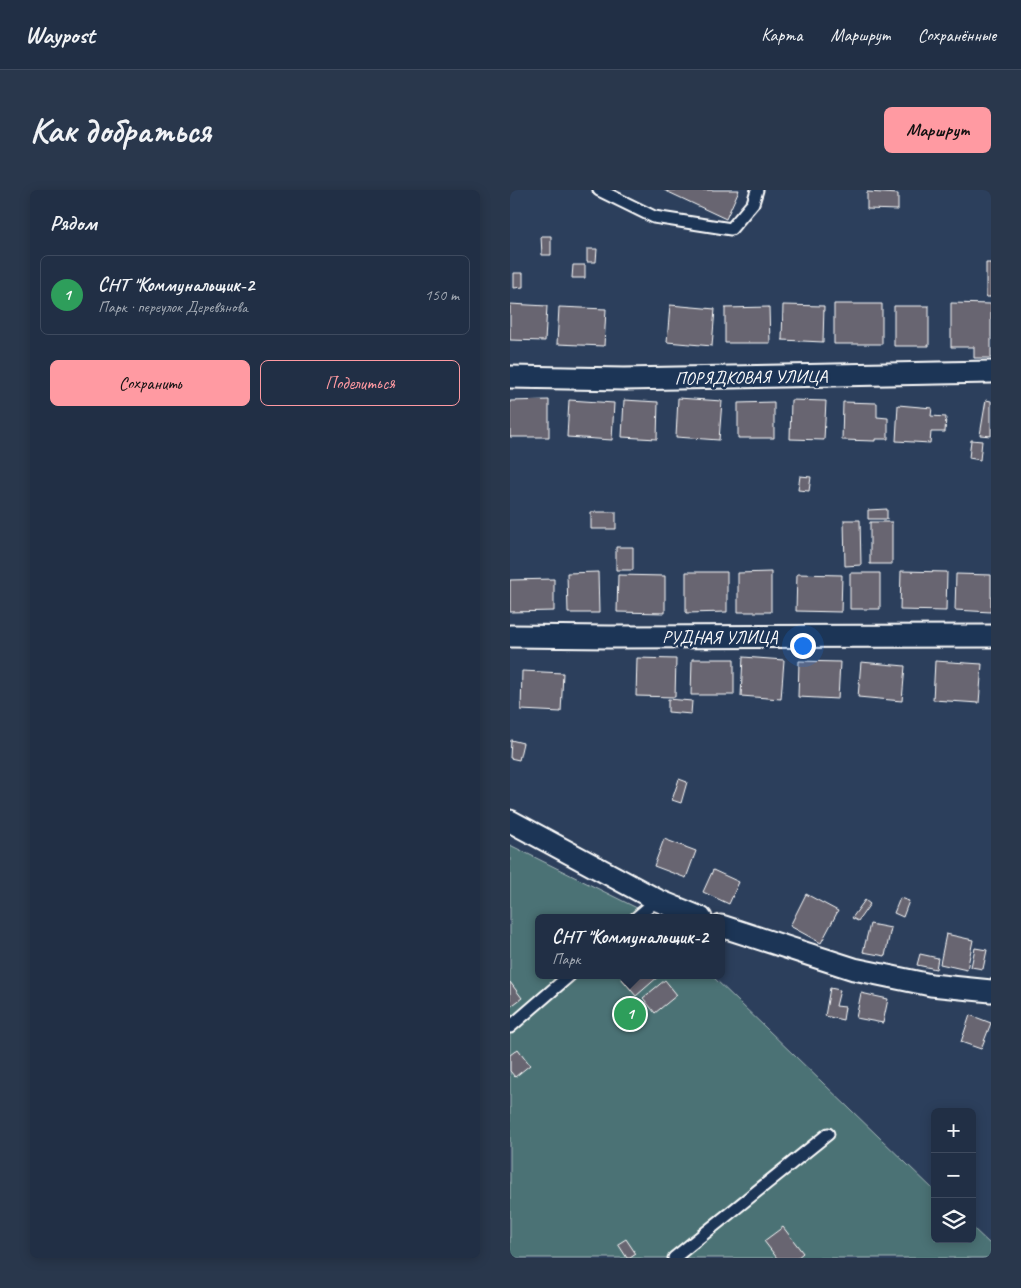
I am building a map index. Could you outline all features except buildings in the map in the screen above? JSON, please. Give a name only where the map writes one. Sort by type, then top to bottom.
[{"type":"street","name":"ПОРЯДКОВАЯ УЛИЦА","points":[[510,377],[624,379],[991,372]]},
{"type":"street","name":"РУДНАЯ УЛИЦА","points":[[510,636],[991,636]]},
{"type":"street","points":[[510,821],[657,900],[691,914]]},
{"type":"street","points":[[725,927],[854,970],[931,985],[991,991]]},
{"type":"lane","points":[[600,190],[654,217],[731,229],[753,203],[757,190]]},
{"type":"lane","points":[[641,914],[657,900]]},
{"type":"lane","points":[[510,1027],[565,979]]},
{"type":"lane","points":[[674,1258],[828,1134]]},
{"type":"green space","points":[[510,845],[647,914],[535,914],[535,979],[715,979],[931,1187],[931,1243],[976,1243],[976,1231],[991,1245],[991,1258],[510,1258]]},
{"type":"place","name":"СНТ \"Коммунальщик-2","points":[[630,1014]]}]
